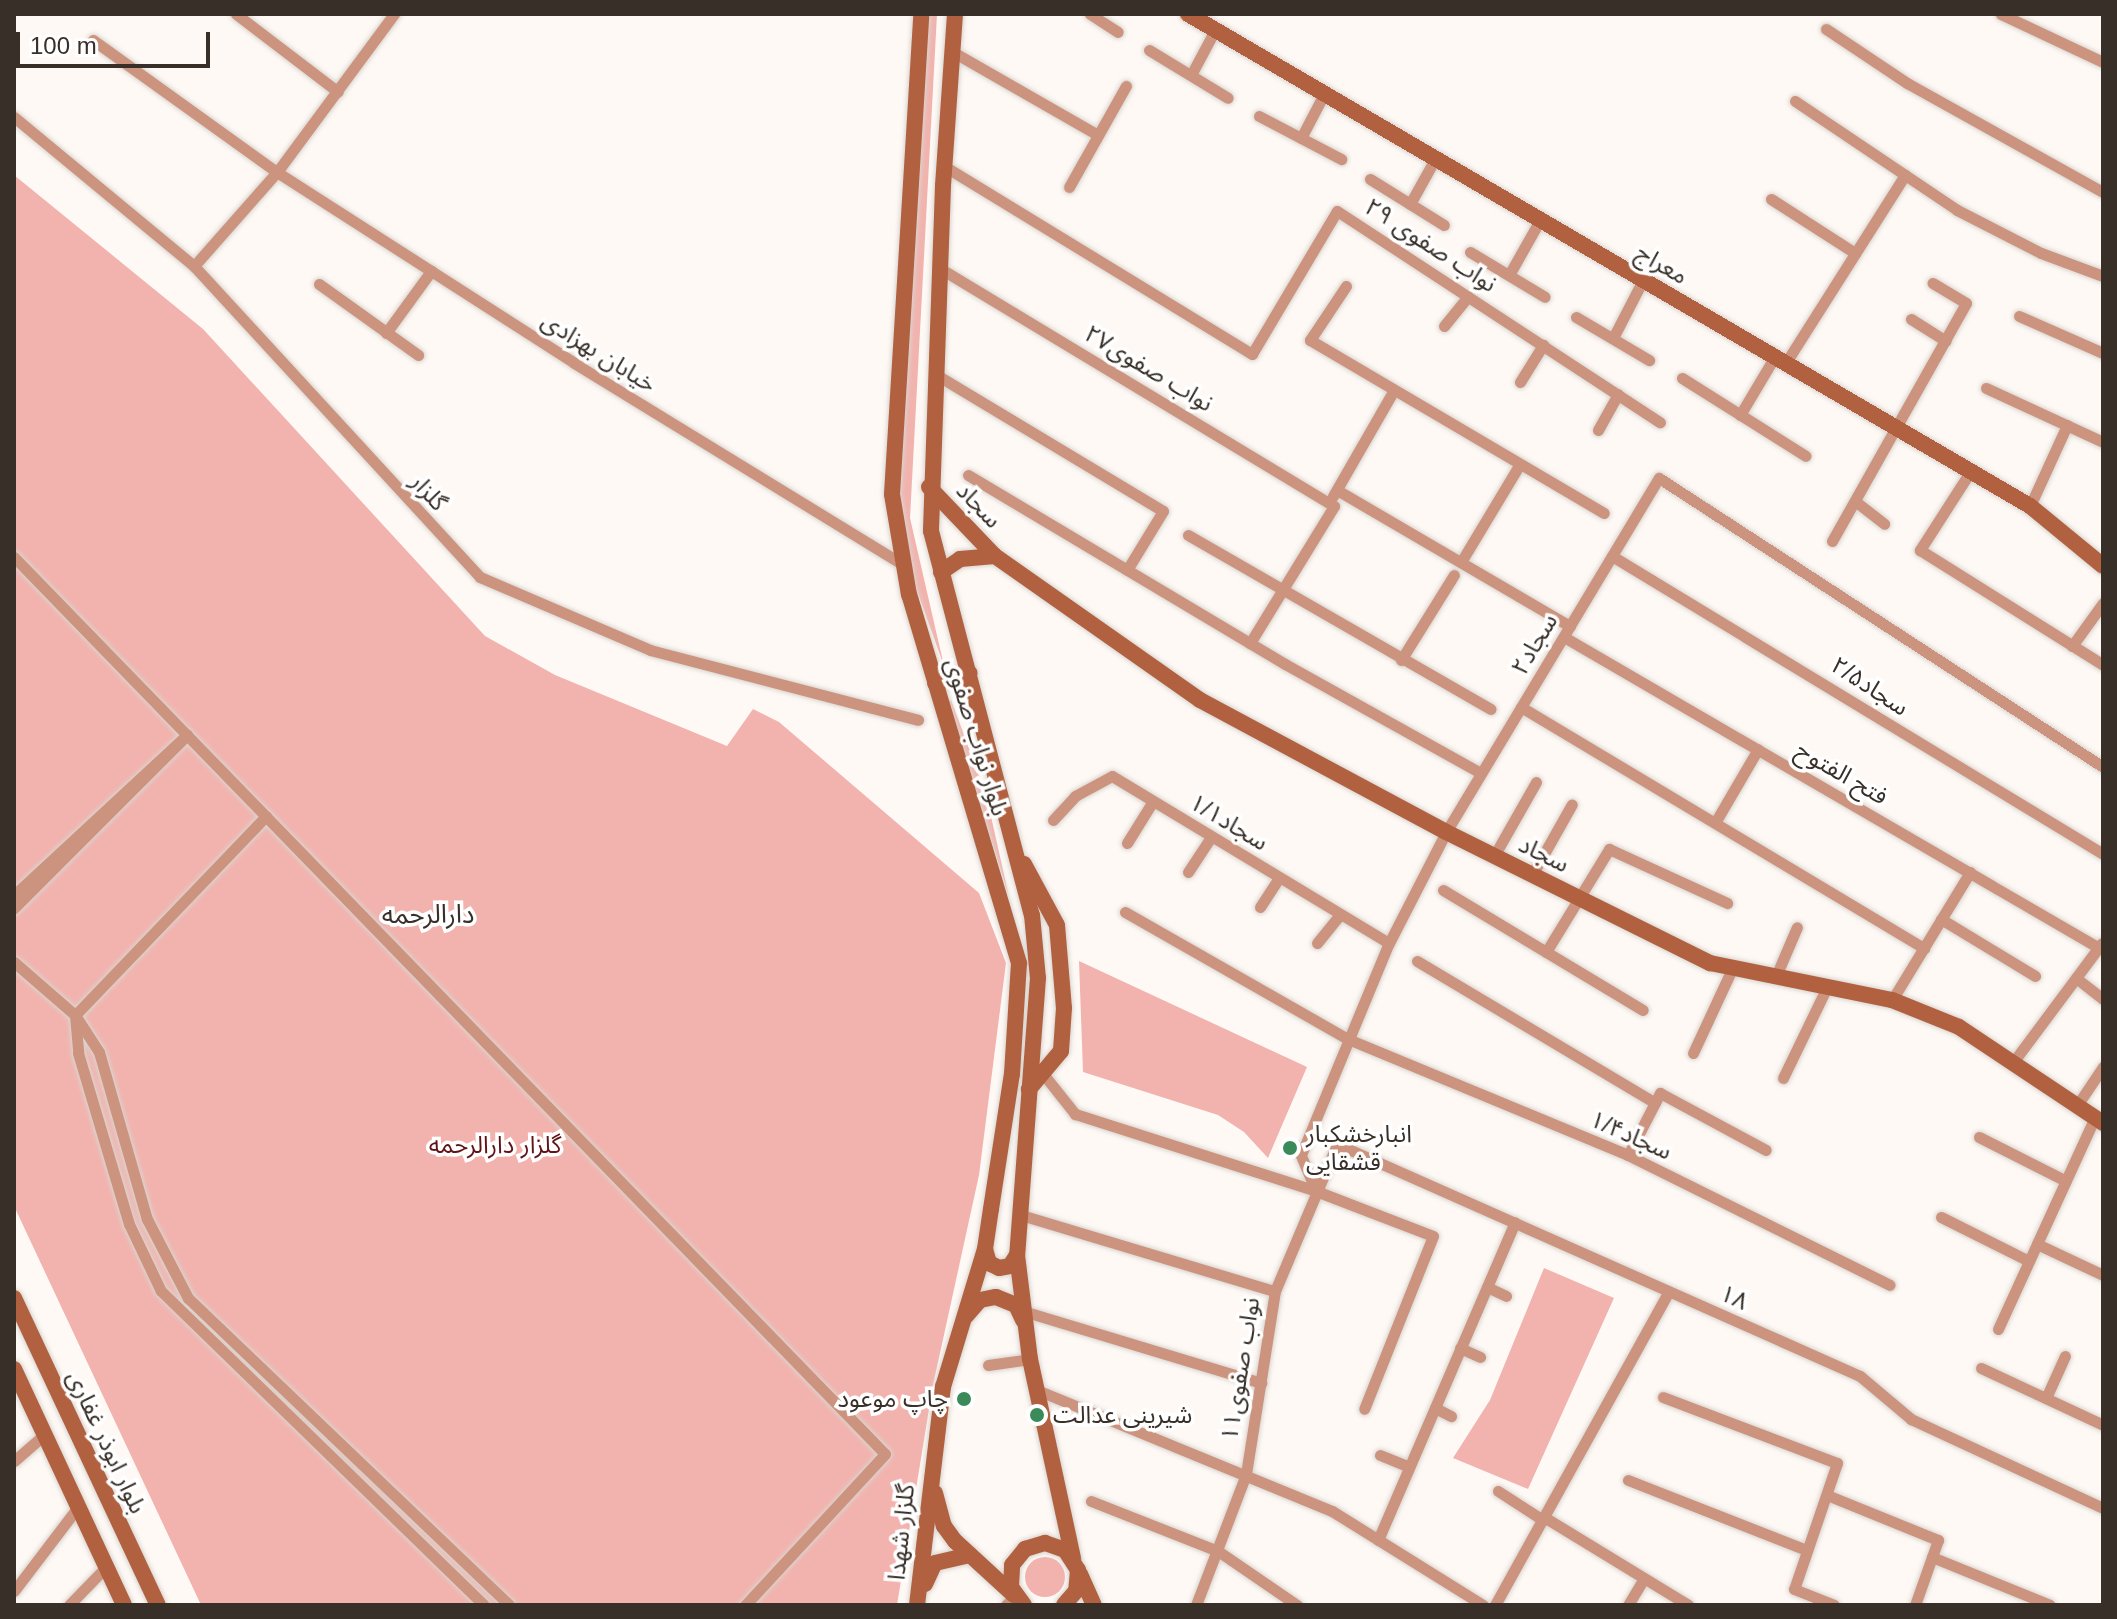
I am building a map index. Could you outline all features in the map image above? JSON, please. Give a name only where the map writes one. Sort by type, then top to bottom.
[{"type":"main road","name":"بلوار نواب صفوی","points":[[921,14],[892,466],[902,564],[1019,963],[1012,1074],[985,1249],[950,1355],[932,1464]]},
{"type":"main road","name":"بلوار نواب صفوی","points":[[955,14],[944,166],[929,487],[941,572],[1017,852],[1036,948],[1017,1255],[1030,1359],[1075,1564]]},
{"type":"main road","name":"معراج","points":[[1188,14],[2030,506],[2103,566]]},
{"type":"main road","name":"سجاد","points":[[929,487],[995,556],[1200,700],[1446,832],[1710,963],[1892,1000],[1959,1027],[2099,1120]]},
{"type":"main road","name":"سجاد","points":[[941,572],[960,559],[995,556]]},
{"type":"main road","points":[[935,683],[970,673]]},
{"type":"main road","points":[[1017,852],[1057,925],[1064,1008],[1061,1051],[1044,1075],[1029,1089]]},
{"type":"main road","points":[[985,1249],[989,1263],[999,1268],[1010,1266],[1017,1255]]},
{"type":"main road","name":"بلوار ابوذر غفاری","points":[[14,1298],[158,1605]]},
{"type":"main road","points":[[950,1355],[969,1310],[980,1300],[1010,1301],[1024,1318]]},
{"type":"main road","points":[[14,1369],[124,1605]]},
{"type":"main road","points":[[932,1464],[944,1526],[1015,1602]]},
{"type":"main road","name":"گلزار شهدا","points":[[918,1605],[932,1464]]},
{"type":"main road","points":[[1015,1602],[1012,1565],[1025,1549],[1045,1543],[1075,1564],[1094,1605]]},
{"type":"main road","points":[[918,1605],[935,1563],[970,1555]]},
{"type":"main road","points":[[1064,1605],[1076,1591],[1075,1564]]},
{"type":"street","points":[[236,14],[338,92]]},
{"type":"street","points":[[194,266],[277,172],[394,14]]},
{"type":"street","points":[[1090,14],[1118,32]]},
{"type":"street","points":[[2001,14],[2103,62]]},
{"type":"street","points":[[1826,29],[1907,83],[2103,192]]},
{"type":"street","points":[[1191,75],[1215,30]]},
{"type":"street","name":"خیابان بهزادی","points":[[93,40],[277,172],[902,564]]},
{"type":"street","points":[[1149,50],[1228,98]]},
{"type":"street","points":[[953,52],[1098,135]]},
{"type":"street","points":[[1069,187],[1126,86]]},
{"type":"street","points":[[1301,138],[1324,94]]},
{"type":"street","points":[[1795,101],[1905,175],[2009,237],[2103,276]]},
{"type":"street","points":[[1259,116],[1341,159]]},
{"type":"street","name":"گلزار","points":[[14,117],[194,266],[480,577],[650,650],[918,720]]},
{"type":"street","points":[[1410,204],[1435,159]]},
{"type":"street","name":"نواب صفوی ۲۹","points":[[944,166],[1252,354],[1337,211],[1660,422]]},
{"type":"street","points":[[1740,415],[1855,253],[1905,175]]},
{"type":"street","points":[[1370,179],[1444,225]]},
{"type":"street","points":[[1771,199],[1855,253]]},
{"type":"street","points":[[1509,275],[1540,220]]},
{"type":"street","points":[[1470,252],[1545,297]]},
{"type":"street","name":"۲۷نواب صفوی","points":[[941,269],[1332,504]]},
{"type":"street","points":[[386,333],[431,271]]},
{"type":"street","points":[[1613,338],[1643,280]]},
{"type":"street","points":[[1832,541],[1966,303],[1933,283]]},
{"type":"street","points":[[319,284],[418,355]]},
{"type":"street","points":[[1346,286],[1310,340],[1604,513]]},
{"type":"street","points":[[1444,326],[1468,296]]},
{"type":"street","points":[[2019,316],[2103,353]]},
{"type":"street","points":[[1576,317],[1649,360]]},
{"type":"street","points":[[1911,319],[1946,341]]},
{"type":"street","points":[[1520,382],[1543,345]]},
{"type":"street","points":[[935,374],[1163,511],[1127,570]]},
{"type":"street","points":[[1682,378],[1806,456]]},
{"type":"street","points":[[1986,388],[2103,442]]},
{"type":"street","points":[[1250,643],[1332,504],[1394,390]]},
{"type":"street","points":[[1598,430],[1618,394]]},
{"type":"street","points":[[2030,506],[2067,425]]},
{"type":"street","points":[[1461,562],[1520,464]]},
{"type":"street","points":[[1970,472],[1920,550],[2103,665]]},
{"type":"street","points":[[968,475],[1250,643],[1481,773]]},
{"type":"street","name":"۲سجاد","points":[[1316,1191],[1301,1155],[1389,943],[1446,832],[1659,478],[2103,767]]},
{"type":"street","name":"فتح الفتوح","points":[[1337,490],[1461,562],[1758,749],[2101,945]]},
{"type":"street","points":[[1855,501],[1884,524]]},
{"type":"street","points":[[1188,535],[1281,592],[1490,709]]},
{"type":"street","name":"۲/۵سجاد","points":[[1612,556],[2103,854]]},
{"type":"street","points":[[14,557],[885,1454],[745,1605]]},
{"type":"street","points":[[1401,660],[1454,575]]},
{"type":"street","points":[[2072,646],[2103,603]]},
{"type":"street","points":[[1521,707],[1924,948]]},
{"type":"street","points":[[14,895],[187,735]]},
{"type":"street","points":[[14,908],[187,735]]},
{"type":"street","points":[[1716,821],[1758,749]]},
{"type":"street","name":"۱/۱سجاد","points":[[1053,820],[1075,796],[1112,776],[1389,943]]},
{"type":"street","points":[[1494,856],[1536,782]]},
{"type":"street","points":[[1127,843],[1153,801]]},
{"type":"street","points":[[1532,875],[1572,804]]},
{"type":"street","points":[[266,816],[75,1015],[78,1053],[129,1224],[161,1291],[484,1605]]},
{"type":"street","points":[[1188,872],[1211,837]]},
{"type":"street","points":[[1546,952],[1609,849],[1727,903]]},
{"type":"street","points":[[1892,1000],[1970,872]]},
{"type":"street","points":[[1260,907],[1279,878]]},
{"type":"street","points":[[1443,890],[1643,1010]]},
{"type":"street","name":"۱/۴سجاد","points":[[1125,912],[1348,1039],[1628,1155],[1890,1285]]},
{"type":"street","points":[[1317,943],[1340,915]]},
{"type":"street","points":[[1941,919],[2035,976]]},
{"type":"street","points":[[1776,976],[1797,927]]},
{"type":"street","points":[[2014,1061],[2101,945]]},
{"type":"street","points":[[1417,961],[1657,1098],[1766,1150]]},
{"type":"street","points":[[14,962],[75,1015],[99,1052],[147,1219],[188,1298],[509,1605]]},
{"type":"street","points":[[1693,1053],[1733,967]]},
{"type":"street","points":[[2076,978],[2103,999]]},
{"type":"street","points":[[1783,1078],[1827,987]]},
{"type":"street","points":[[2078,1104],[2103,1067]]},
{"type":"street","points":[[1044,1075],[1075,1114],[1316,1191],[1433,1236],[1364,1409]]},
{"type":"street","points":[[1628,1155],[1657,1098]]},
{"type":"street","points":[[1998,1329],[2066,1181],[2099,1120]]},
{"type":"street","points":[[1979,1137],[2066,1181]]},
{"type":"street","name":"۱۱نواب صفوی","points":[[1196,1605],[1246,1474],[1275,1291],[1337,1144]]},
{"type":"street","name":"۱۸","points":[[1337,1144],[1860,1376],[1911,1419],[2103,1508]]},
{"type":"street","points":[[1021,1215],[1275,1291]]},
{"type":"street","points":[[1941,1217],[2029,1261]]},
{"type":"street","points":[[1378,1540],[1515,1222]]},
{"type":"street","points":[[2037,1244],[2103,1275]]},
{"type":"street","points":[[1487,1287],[1506,1296]]},
{"type":"street","points":[[1495,1605],[1668,1293]]},
{"type":"street","points":[[1024,1318],[1117,1337],[1261,1383]]},
{"type":"street","points":[[1460,1348],[1480,1357]]},
{"type":"street","points":[[2046,1398],[2065,1356]]},
{"type":"street","points":[[988,1365],[1030,1359]]},
{"type":"street","points":[[1981,1368],[2103,1425]]},
{"type":"street","points":[[1037,1390],[1332,1511],[1483,1605]]},
{"type":"street","points":[[1663,1397],[1837,1463],[1794,1589],[1834,1605]]},
{"type":"street","points":[[1435,1408],[1451,1416]]},
{"type":"street","points":[[14,1461],[44,1435]]},
{"type":"street","points":[[1380,1455],[1409,1467]]},
{"type":"street","points":[[1628,1480],[1807,1550]]},
{"type":"street","points":[[1498,1491],[1688,1605]]},
{"type":"street","points":[[1827,1495],[1938,1540],[1915,1605]]},
{"type":"street","points":[[1091,1501],[1218,1551],[1297,1605]]},
{"type":"street","points":[[14,1591],[78,1507]]},
{"type":"street","points":[[1932,1557],[2050,1605]]},
{"type":"street","points":[[69,1605],[106,1567]]},
{"type":"street","points":[[1628,1605],[1644,1578]]},
{"type":"green space","points":[[926,14],[937,14],[910,518],[944,666],[911,574],[897,497]]},
{"type":"green space","name":"گلزار دارالرحمه","points":[[14,175],[203,329],[485,636],[555,675],[727,746],[753,709],[779,722],[979,893],[1006,963],[979,1175],[933,1385],[897,1605],[201,1605],[14,1206]]},
{"type":"green space","points":[[951,700],[986,794],[1009,897],[948,702]]},
{"type":"green space","points":[[1079,961],[1307,1067],[1268,1158],[1244,1132],[1218,1115],[1083,1072]]},
{"type":"green space","points":[[1544,1268],[1614,1298],[1528,1489],[1453,1458],[1490,1400]]},
{"type":"green space","points":[[1045,1557],[1059,1563],[1065,1577],[1059,1591],[1045,1597],[1031,1591],[1025,1577],[1031,1563]]},
{"type":"place","name":"انبارخشکبار قشقایی","points":[[1290,1148]]},
{"type":"place","name":"چاپ موعود","points":[[964,1399]]},
{"type":"place","name":"شیرینی عدالت","points":[[1037,1415]]},
{"type":"district","name":"دارالرحمه","points":[[428,915]]}]
